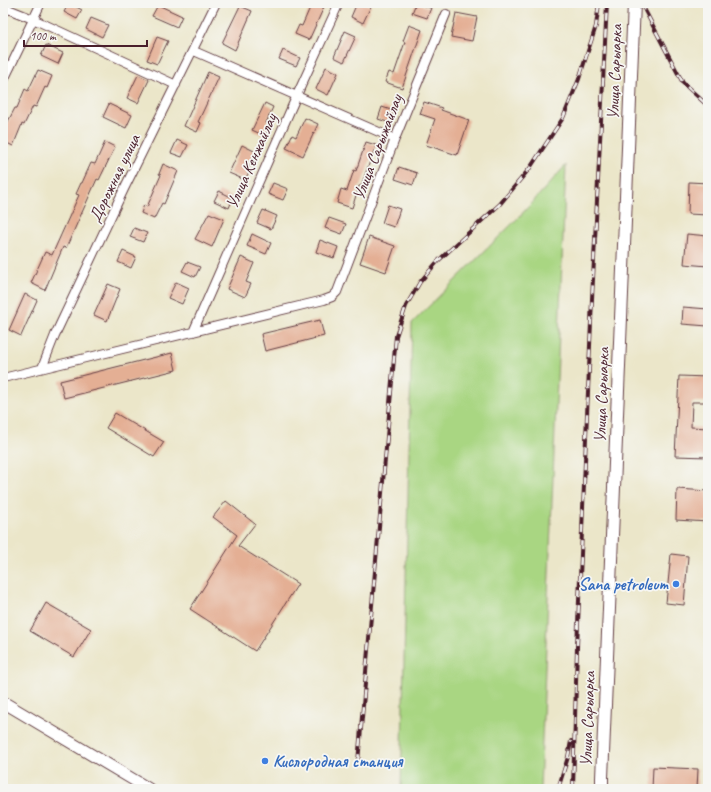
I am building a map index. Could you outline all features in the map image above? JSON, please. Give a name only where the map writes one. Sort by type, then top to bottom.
[{"type":"main road","name":"Улица Сарыарка","points":[[602,789],[634,3]]},
{"type":"street","points":[[3,82],[41,3]]},
{"type":"street","name":"Дорожная улица","points":[[42,368],[55,335],[216,3]]},
{"type":"street","name":"Улица Кенжайлау","points":[[193,332],[296,95],[338,3]]},
{"type":"street","points":[[3,7],[33,19],[176,85]]},
{"type":"street","name":"Улица Сарыжайлау","points":[[193,332],[324,300],[332,297],[337,292],[395,139],[446,14]]},
{"type":"street","points":[[194,51],[395,139]]},
{"type":"street","points":[[3,378],[193,332]]},
{"type":"street","points":[[3,702],[149,789]]},
{"type":"green space","points":[[566,165],[540,789],[401,789],[412,323],[520,216]]},
{"type":"building","points":[[69,3],[82,10],[77,19],[64,12]]},
{"type":"building","points":[[312,3],[316,3],[324,7],[309,40],[295,34],[299,25],[302,26]]},
{"type":"building","points":[[357,3],[364,3],[371,6],[363,23],[351,17]]},
{"type":"building","points":[[416,3],[431,8],[427,18],[412,13]]},
{"type":"building","points":[[158,5],[182,16],[177,27],[152,16]]},
{"type":"building","points":[[240,6],[252,11],[235,50],[222,43]]},
{"type":"building","points":[[456,13],[477,17],[472,41],[451,37]]},
{"type":"building","points":[[91,18],[108,25],[102,37],[86,29]]},
{"type":"building","points":[[409,25],[422,30],[402,88],[385,82],[389,72],[394,74]]},
{"type":"building","points":[[345,31],[356,36],[344,62],[334,57]]},
{"type":"building","points":[[157,37],[168,41],[157,64],[147,60]]},
{"type":"building","points":[[46,45],[63,53],[58,64],[41,56]]},
{"type":"building","points":[[283,50],[300,58],[296,66],[279,59]]},
{"type":"building","points":[[326,67],[338,73],[328,95],[316,89]]},
{"type":"building","points":[[38,70],[52,76],[36,107],[33,106],[24,125],[22,124],[13,146],[3,141],[3,131],[15,108],[17,108],[25,89],[28,91]]},
{"type":"building","points":[[208,72],[219,77],[198,122],[201,123],[197,132],[184,126]]},
{"type":"building","points":[[138,75],[149,80],[138,103],[127,98]]},
{"type":"building","points":[[424,102],[469,120],[457,155],[426,145],[435,119],[420,114]]},
{"type":"building","points":[[265,103],[273,107],[266,123],[270,125],[265,136],[252,130]]},
{"type":"building","points":[[109,104],[132,115],[126,128],[103,117]]},
{"type":"building","points":[[382,107],[394,111],[390,123],[378,119]]},
{"type":"building","points":[[305,118],[318,124],[303,156],[286,148],[292,135],[296,137]]},
{"type":"building","points":[[177,140],[188,145],[182,157],[171,153]]},
{"type":"building","points":[[105,142],[115,147],[99,180],[97,179],[66,248],[63,247],[45,290],[31,283],[45,252],[52,255],[79,195],[76,194],[81,183],[91,163],[95,164]]},
{"type":"building","points":[[366,142],[376,145],[361,186],[359,186],[352,208],[337,203],[341,189],[347,191]]},
{"type":"building","points":[[242,145],[256,152],[247,171],[249,172],[245,180],[229,173]]},
{"type":"building","points":[[163,164],[178,171],[164,204],[162,203],[154,219],[141,213],[144,205],[147,207],[161,175],[159,174]]},
{"type":"building","points":[[399,167],[417,173],[413,185],[395,179]]},
{"type":"building","points":[[689,182],[708,183],[708,215],[688,214]]},
{"type":"building","points":[[273,183],[288,189],[283,200],[268,194]]},
{"type":"building","points":[[219,191],[233,198],[229,208],[214,201]]},
{"type":"building","points":[[388,205],[400,209],[394,227],[382,223]]},
{"type":"building","points":[[263,210],[277,216],[271,229],[257,223]]},
{"type":"building","points":[[209,213],[224,219],[212,247],[195,239]]},
{"type":"building","points":[[329,218],[346,224],[342,234],[325,228]]},
{"type":"building","points":[[134,228],[147,233],[143,242],[130,237]]},
{"type":"building","points":[[252,234],[271,243],[266,254],[247,246]]},
{"type":"building","points":[[687,234],[708,236],[708,266],[684,264]]},
{"type":"building","points":[[369,237],[395,246],[386,272],[360,263]]},
{"type":"building","points":[[320,240],[338,247],[334,258],[316,252]]},
{"type":"building","points":[[123,251],[136,257],[131,268],[118,262]]},
{"type":"building","points":[[241,257],[254,263],[246,282],[251,284],[245,297],[227,289]]},
{"type":"building","points":[[187,262],[200,267],[195,277],[182,271]]},
{"type":"building","points":[[176,282],[189,288],[182,304],[168,298]]},
{"type":"building","points":[[108,284],[120,289],[107,321],[94,315]]},
{"type":"building","points":[[25,294],[37,300],[21,336],[9,330]]},
{"type":"building","points":[[683,307],[708,309],[708,326],[682,324]]},
{"type":"building","points":[[320,320],[324,336],[265,351],[261,334]]},
{"type":"building","points":[[172,353],[176,370],[64,398],[60,381]]},
{"type":"building","points":[[679,376],[708,377],[708,402],[692,402],[691,427],[708,428],[708,457],[675,456]]},
{"type":"building","points":[[115,413],[164,442],[154,457],[106,428]]},
{"type":"building","points":[[677,489],[708,491],[708,522],[676,520]]},
{"type":"building","points":[[226,501],[255,524],[238,546],[298,584],[255,651],[190,609],[237,535],[213,517]]},
{"type":"building","points":[[671,554],[688,556],[684,605],[666,603]]},
{"type":"building","points":[[46,603],[91,629],[74,657],[30,631]]},
{"type":"building","points":[[653,767],[698,769],[697,789],[652,789]]},
{"type":"railway","points":[[358,762],[396,336],[406,306],[420,282],[438,261],[500,204],[530,168],[563,118],[579,79],[596,26],[599,3]]},
{"type":"railway","points":[[573,789],[577,647],[592,299],[607,3]]},
{"type":"railway","points":[[641,3],[683,83],[708,106]]},
{"type":"railway","points":[[558,789],[568,757],[571,741]]},
{"type":"place","name":"Sana petroleum","points":[[676,584]]},
{"type":"place","name":"Кислородная станция","points":[[265,761]]}]
